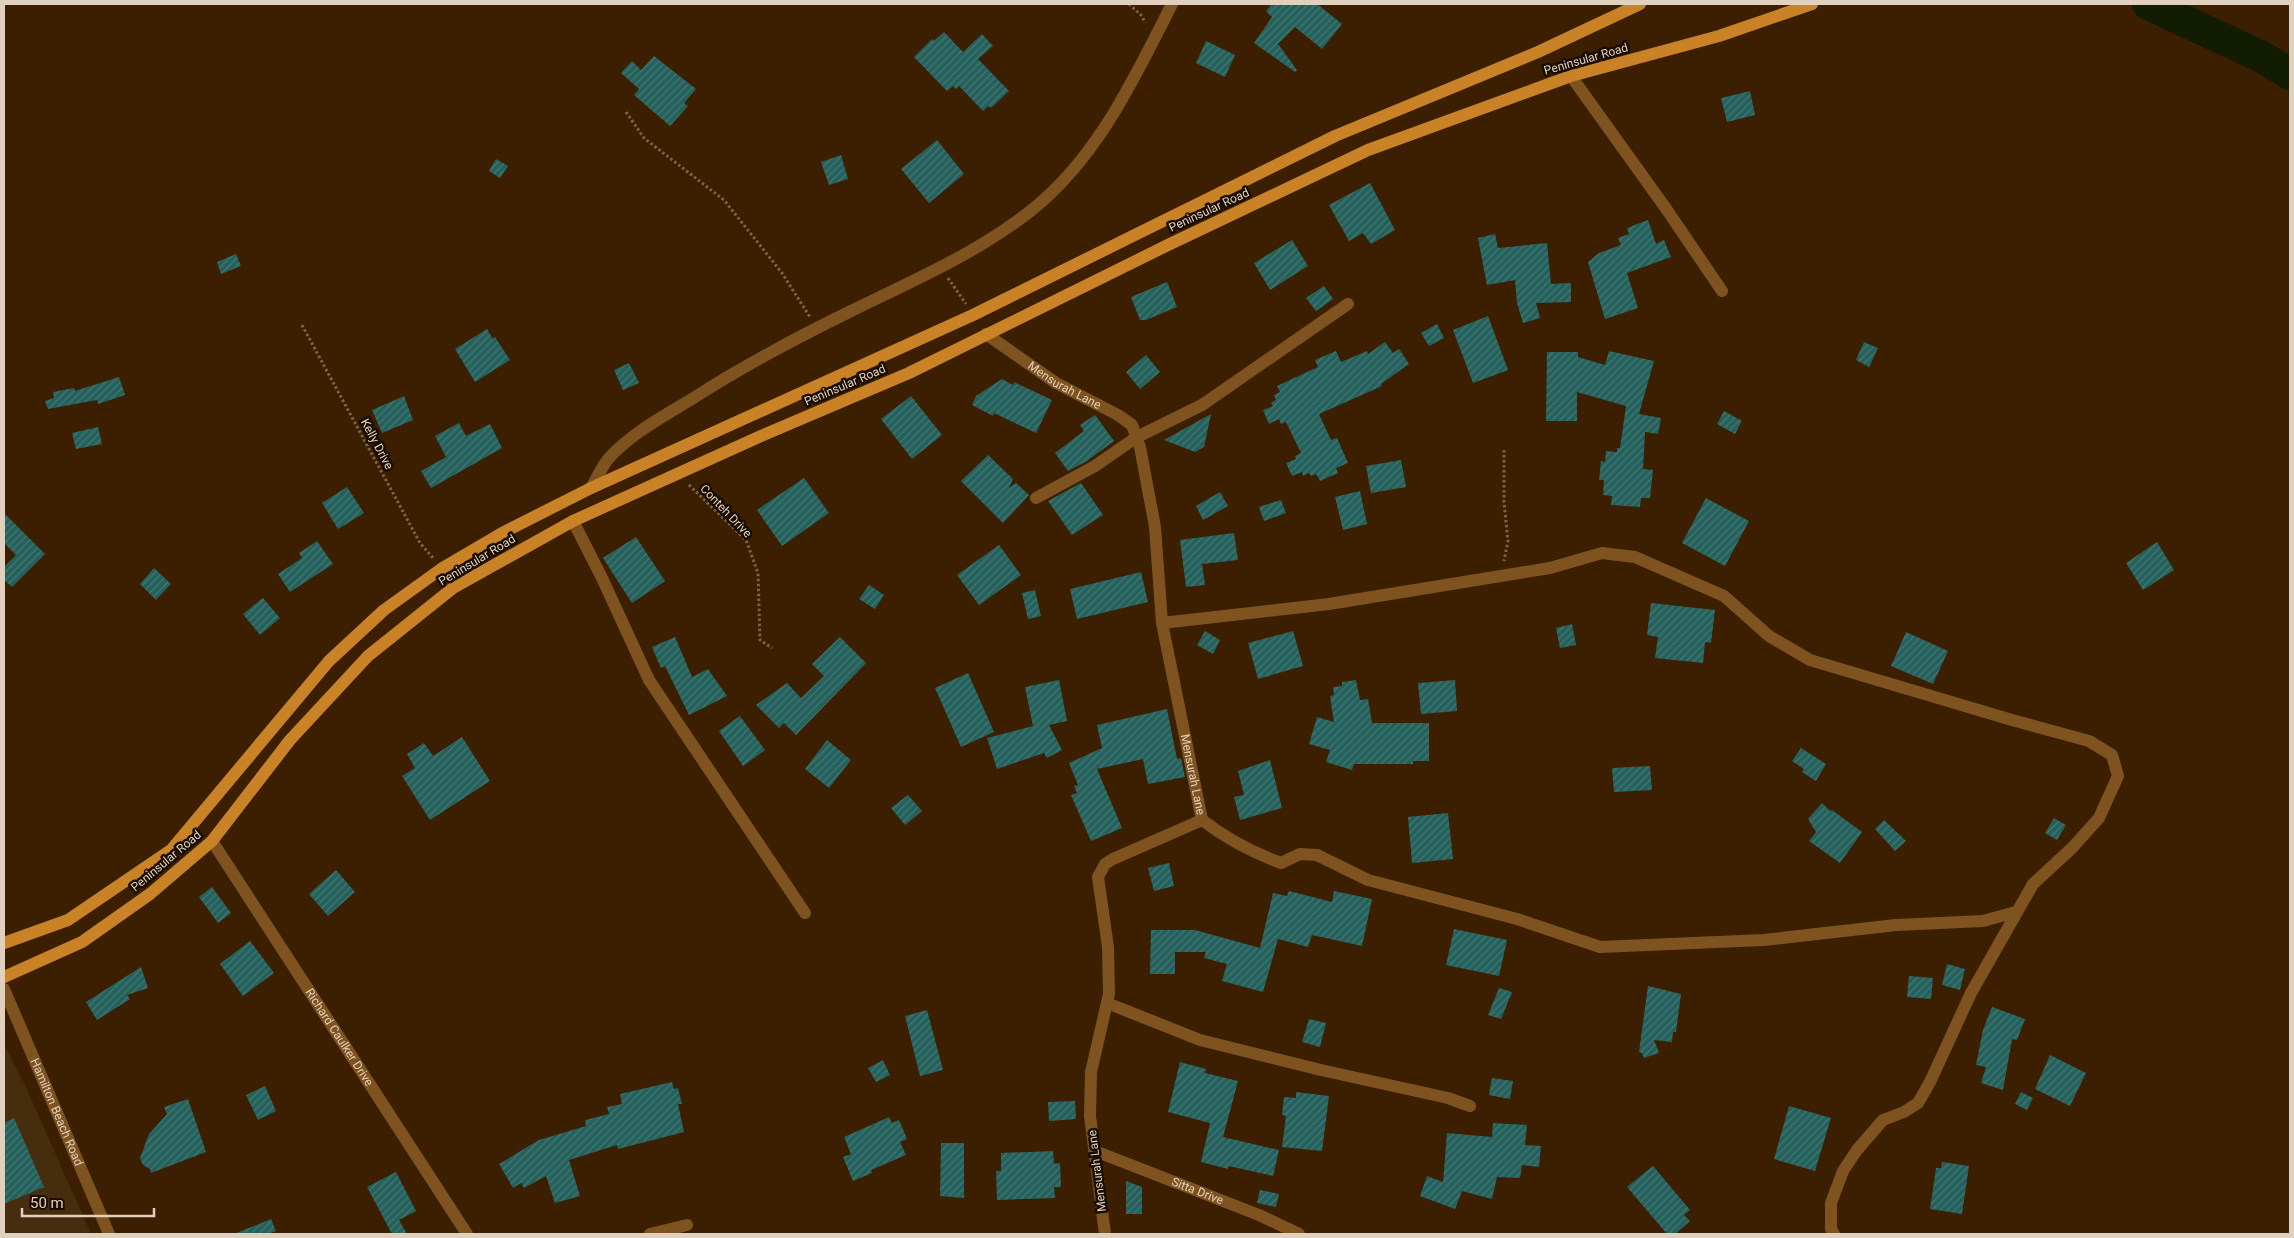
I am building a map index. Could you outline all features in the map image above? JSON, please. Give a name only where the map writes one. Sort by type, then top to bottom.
[{"type":"main road","name":"Peninsular Road","points":[[4,943],[68,920],[171,850],[329,661],[384,610],[440,569],[504,532],[591,488],[973,315],[1335,136],[1530,56],[1640,4]]},
{"type":"main road","name":"Peninsular Road","points":[[4,978],[82,942],[150,894],[212,841],[290,740],[368,656],[453,588],[573,521],[909,373],[1368,150],[1571,76],[1719,36],[1812,4]]},
{"type":"street","points":[[591,488],[609,458],[636,433],[726,377],[817,328],[941,267],[1033,209],[1066,179],[1129,89],[1172,4]]},
{"type":"street","points":[[1571,76],[1668,210],[1722,291]]},
{"type":"street","points":[[1036,498],[1095,466],[1136,437],[1202,405],[1348,304]]},
{"type":"street","name":"Mensurah Lane","points":[[986,334],[1056,383],[1118,415],[1132,425],[1155,527],[1162,623],[1202,820],[1113,859],[1105,864],[1098,877],[1108,947],[1109,994],[1091,1072],[1090,1116],[1105,1234]]},
{"type":"street","points":[[573,521],[602,578],[649,680],[805,913]]},
{"type":"street","points":[[1162,623],[1329,604],[1550,568],[1602,553],[1634,556],[1724,596],[1769,636],[1810,660],[2089,741],[2112,754],[2118,776],[2099,818],[2072,848],[2033,884],[1971,994],[1930,1082],[1918,1103],[1904,1112],[1883,1120],[1857,1150],[1843,1171],[1831,1203],[1831,1229],[1834,1234]]},
{"type":"street","points":[[1202,820],[1224,837],[1252,852],[1281,863],[1300,854],[1318,855],[1368,880],[1517,919],[1600,947],[1666,942],[1764,940],[1896,925],[1983,920],[2016,912]]},
{"type":"street","name":"Richard Caulker Drive","points":[[212,841],[467,1234]]},
{"type":"street","name":"Hamilton Beach Road","points":[[4,989],[109,1234]]},
{"type":"street","points":[[1107,1003],[1200,1040],[1321,1070],[1448,1098],[1470,1106]]},
{"type":"street","name":"Sitta Drive","points":[[1095,1151],[1259,1215],[1299,1234]]},
{"type":"street","points":[[650,1234],[687,1225]]},
{"type":"path","points":[[1129,4],[1142,16],[1153,42]]},
{"type":"path","points":[[626,112],[644,138],[724,200],[782,274],[817,328]]},
{"type":"path","points":[[941,267],[973,315]]},
{"type":"path","name":"Kelly Drive","points":[[302,324],[420,543],[440,569]]},
{"type":"path","points":[[1501,576],[1508,541],[1504,502],[1504,450]]},
{"type":"path","name":"Conteh Drive","points":[[678,474],[746,540],[758,573],[760,640],[772,648]]},
{"type":"shaded area","points":[[4,1044],[24,1083],[91,1234],[4,1234]]},
{"type":"building","points":[[1272,4],[1317,4],[1342,24],[1322,49],[1295,27],[1278,44],[1297,70],[1295,72],[1254,43],[1272,17],[1266,11]]},
{"type":"building","points":[[944,32],[963,52],[982,34],[993,46],[978,59],[1009,91],[991,108],[988,106],[983,111],[959,86],[956,89],[953,86],[947,91],[914,57],[932,39],[934,41]]},
{"type":"building","points":[[1206,41],[1235,55],[1225,77],[1196,63]]},
{"type":"building","points":[[654,56],[696,89],[684,103],[688,106],[670,126],[634,95],[639,89],[621,73],[632,61],[641,70]]},
{"type":"building","points":[[1750,91],[1755,115],[1727,122],[1721,98]]},
{"type":"building","points":[[937,140],[964,174],[929,203],[901,169]]},
{"type":"building","points":[[841,155],[848,179],[829,185],[821,162]]},
{"type":"building","points":[[496,159],[508,166],[500,178],[489,171]]},
{"type":"building","points":[[1370,183],[1395,230],[1371,244],[1363,233],[1349,241],[1329,205]]},
{"type":"building","points":[[1648,220],[1656,244],[1664,240],[1671,257],[1627,273],[1638,308],[1605,319],[1588,262],[1599,253],[1621,245],[1618,238],[1629,234],[1627,228]]},
{"type":"building","points":[[1495,234],[1498,248],[1547,243],[1551,284],[1571,283],[1571,302],[1536,303],[1540,318],[1523,323],[1517,303],[1515,280],[1487,285],[1478,238]]},
{"type":"building","points":[[1292,240],[1308,266],[1270,290],[1254,263]]},
{"type":"building","points":[[236,254],[241,266],[221,274],[217,262]]},
{"type":"building","points":[[1167,282],[1177,307],[1146,320],[1140,320],[1131,297]]},
{"type":"building","points":[[1324,286],[1333,299],[1316,311],[1306,298]]},
{"type":"building","points":[[1488,316],[1508,370],[1473,383],[1453,330]]},
{"type":"building","points":[[1437,324],[1444,338],[1429,346],[1421,333]]},
{"type":"building","points":[[487,329],[493,339],[495,337],[510,360],[475,382],[455,349]]},
{"type":"building","points":[[1385,342],[1393,353],[1399,349],[1409,364],[1381,384],[1382,386],[1319,414],[1331,440],[1337,438],[1348,463],[1336,468],[1338,473],[1320,481],[1316,474],[1311,476],[1309,473],[1303,476],[1302,472],[1292,476],[1286,463],[1296,459],[1295,456],[1301,453],[1286,422],[1281,424],[1279,419],[1269,424],[1263,410],[1273,406],[1271,403],[1276,400],[1274,395],[1280,392],[1277,386],[1318,367],[1315,360],[1336,351],[1341,362],[1367,351],[1368,354]]},
{"type":"building","points":[[1864,342],[1878,348],[1869,367],[1856,360]]},
{"type":"building","points":[[1609,351],[1654,361],[1639,414],[1661,418],[1658,434],[1645,432],[1643,469],[1653,470],[1650,498],[1641,498],[1640,507],[1611,505],[1612,496],[1603,495],[1604,480],[1599,480],[1601,461],[1605,462],[1606,451],[1617,452],[1617,448],[1620,448],[1626,406],[1577,392],[1577,421],[1546,421],[1547,352],[1578,352],[1578,357],[1605,365]]},
{"type":"building","points":[[1146,355],[1160,372],[1140,389],[1126,372]]},
{"type":"building","points":[[629,363],[639,383],[623,390],[614,370]]},
{"type":"building","points":[[119,377],[125,395],[98,404],[97,400],[48,409],[45,401],[54,398],[53,392],[74,388],[75,391]]},
{"type":"building","points":[[1002,379],[1013,385],[1014,382],[1052,400],[1036,433],[994,413],[993,416],[972,405],[976,396]]},
{"type":"building","points":[[404,396],[413,420],[382,433],[372,410]]},
{"type":"building","points":[[911,396],[942,435],[912,459],[881,419]]},
{"type":"building","points":[[1724,411],[1742,421],[1735,434],[1717,424]]},
{"type":"building","points":[[1211,414],[1204,447],[1195,452],[1164,440]]},
{"type":"building","points":[[1095,415],[1114,441],[1087,461],[1068,471],[1055,453],[1084,431],[1080,425]]},
{"type":"building","points":[[459,423],[466,436],[490,424],[502,448],[431,488],[421,471],[446,457],[435,436]]},
{"type":"building","points":[[98,427],[102,444],[76,449],[72,433]]},
{"type":"building","points":[[988,455],[1013,479],[1009,488],[1016,483],[1029,495],[1003,523],[961,481]]},
{"type":"building","points":[[1401,460],[1406,487],[1371,493],[1366,466]]},
{"type":"building","points":[[804,478],[829,513],[782,546],[757,510]]},
{"type":"building","points":[[1081,483],[1103,515],[1072,535],[1048,501]]},
{"type":"building","points":[[347,487],[364,513],[338,529],[322,503]]},
{"type":"building","points":[[1360,491],[1367,524],[1343,530],[1335,497]]},
{"type":"building","points":[[1220,492],[1228,506],[1203,520],[1196,506]]},
{"type":"building","points":[[1706,498],[1749,521],[1725,566],[1682,543]]},
{"type":"building","points":[[1281,500],[1286,513],[1264,521],[1259,507]]},
{"type":"building","points":[[4,513],[45,554],[12,587],[4,580],[4,567],[16,555],[4,543]]},
{"type":"building","points":[[1234,533],[1238,560],[1202,564],[1205,585],[1186,587],[1180,540]]},
{"type":"building","points":[[636,537],[665,581],[632,603],[603,558]]},
{"type":"building","points":[[317,541],[333,564],[290,592],[278,574],[302,558],[299,553]]},
{"type":"building","points":[[2157,542],[2174,570],[2143,590],[2126,563]]},
{"type":"building","points":[[999,545],[1021,575],[979,605],[957,575]]},
{"type":"building","points":[[154,568],[171,584],[156,600],[140,584]]},
{"type":"building","points":[[1141,572],[1148,602],[1077,619],[1070,589]]},
{"type":"building","points":[[869,585],[884,595],[875,609],[859,599]]},
{"type":"building","points":[[1035,590],[1041,616],[1028,619],[1022,593]]},
{"type":"building","points":[[263,598],[280,618],[260,635],[243,614]]},
{"type":"building","points":[[1651,603],[1715,610],[1711,643],[1705,642],[1703,663],[1655,658],[1658,637],[1647,635]]},
{"type":"building","points":[[1572,624],[1576,645],[1560,648],[1556,628]]},
{"type":"building","points":[[1205,631],[1220,640],[1213,654],[1197,645]]},
{"type":"building","points":[[1293,631],[1303,666],[1258,679],[1248,643]]},
{"type":"building","points":[[1906,632],[1948,651],[1933,684],[1891,666]]},
{"type":"building","points":[[675,637],[692,677],[708,669],[727,696],[689,715],[665,666],[661,668],[652,647]]},
{"type":"building","points":[[840,637],[866,663],[796,735],[784,723],[779,728],[756,705],[787,683],[801,698],[824,676],[812,664]]},
{"type":"building","points":[[968,673],[994,732],[961,747],[935,688]]},
{"type":"building","points":[[1059,680],[1067,721],[1049,725],[1062,750],[1047,758],[1044,753],[997,769],[987,738],[1033,726],[1025,687]]},
{"type":"building","points":[[1356,680],[1360,700],[1368,699],[1372,723],[1429,723],[1429,761],[1413,761],[1413,764],[1354,764],[1352,770],[1326,762],[1330,750],[1309,744],[1317,717],[1334,722],[1330,696],[1334,695],[1333,687],[1342,686],[1342,682]]},
{"type":"building","points":[[1455,680],[1457,711],[1421,714],[1418,683]]},
{"type":"building","points":[[1167,709],[1177,759],[1181,758],[1185,777],[1148,784],[1143,759],[1097,769],[1122,828],[1091,841],[1071,795],[1077,793],[1074,786],[1078,785],[1069,763],[1102,748],[1097,725]]},
{"type":"building","points":[[740,716],[765,750],[743,766],[719,731]]},
{"type":"building","points":[[462,737],[490,781],[430,820],[402,776],[415,768],[407,754],[424,743],[433,756]]},
{"type":"building","points":[[827,740],[851,760],[829,788],[805,769]]},
{"type":"building","points":[[1801,748],[1826,764],[1816,781],[1802,772],[1804,769],[1792,761]]},
{"type":"building","points":[[1270,760],[1282,808],[1240,820],[1234,797],[1244,795],[1238,771]]},
{"type":"building","points":[[1650,766],[1652,790],[1614,792],[1612,768]]},
{"type":"building","points":[[908,795],[922,811],[905,825],[891,808]]},
{"type":"building","points":[[1822,803],[1830,811],[1832,810],[1862,832],[1840,863],[1809,841],[1816,832],[1808,819]]},
{"type":"building","points":[[1448,813],[1453,859],[1412,863],[1408,817]]},
{"type":"building","points":[[2054,818],[2066,825],[2057,840],[2045,833]]},
{"type":"building","points":[[1884,820],[1906,841],[1895,851],[1875,829]]},
{"type":"building","points":[[1169,863],[1174,886],[1154,891],[1148,868]]},
{"type":"building","points":[[336,870],[355,892],[328,916],[309,894]]},
{"type":"building","points":[[212,887],[231,913],[218,923],[199,897]]},
{"type":"building","points":[[1289,891],[1332,902],[1334,891],[1372,899],[1362,946],[1312,935],[1308,947],[1278,939],[1263,992],[1222,981],[1227,964],[1204,958],[1206,952],[1175,952],[1175,974],[1150,974],[1151,930],[1195,930],[1260,948],[1273,893],[1287,896]]},
{"type":"building","points":[[1454,929],[1507,940],[1499,976],[1446,965]]},
{"type":"building","points":[[250,941],[274,973],[243,996],[220,964]]},
{"type":"building","points":[[1947,964],[1965,969],[1960,990],[1942,985]]},
{"type":"building","points":[[141,967],[148,988],[127,995],[130,999],[97,1020],[86,1002]]},
{"type":"building","points":[[1909,976],[1933,978],[1931,999],[1907,997]]},
{"type":"building","points":[[1648,986],[1681,994],[1676,1032],[1673,1032],[1672,1042],[1654,1040],[1659,1053],[1644,1058],[1642,1053],[1639,1052]]},
{"type":"building","points":[[1499,988],[1512,992],[1501,1019],[1488,1015]]},
{"type":"building","points":[[1992,1007],[2025,1019],[2017,1040],[2012,1039],[2003,1090],[1981,1083],[1986,1067],[1976,1065],[1983,1030]]},
{"type":"building","points":[[927,1010],[943,1070],[920,1076],[905,1016]]},
{"type":"building","points":[[1309,1019],[1326,1023],[1320,1047],[1302,1042]]},
{"type":"building","points":[[2050,1055],[2086,1073],[2070,1106],[2035,1089]]},
{"type":"building","points":[[883,1060],[890,1075],[876,1082],[868,1068]]},
{"type":"building","points":[[1180,1062],[1206,1069],[1205,1073],[1238,1081],[1223,1137],[1279,1150],[1273,1176],[1229,1166],[1228,1169],[1201,1162],[1210,1123],[1168,1112]]},
{"type":"building","points":[[1492,1078],[1513,1081],[1510,1099],[1489,1095]]},
{"type":"building","points":[[672,1082],[674,1089],[678,1088],[682,1104],[678,1104],[684,1132],[618,1149],[617,1145],[569,1160],[580,1196],[555,1203],[546,1176],[524,1188],[521,1183],[513,1188],[499,1164],[539,1140],[586,1126],[585,1120],[609,1114],[607,1107],[622,1104],[620,1094]]},
{"type":"building","points":[[265,1086],[276,1111],[258,1120],[246,1095]]},
{"type":"building","points":[[1296,1092],[1329,1096],[1322,1151],[1282,1147],[1286,1116],[1282,1115],[1284,1097],[1296,1098]]},
{"type":"building","points":[[2021,1092],[2033,1098],[2027,1110],[2015,1104]]},
{"type":"building","points":[[188,1099],[206,1152],[151,1173],[150,1169],[143,1165],[140,1158],[149,1134],[167,1114],[164,1107]]},
{"type":"building","points":[[1075,1101],[1076,1119],[1049,1121],[1048,1102]]},
{"type":"building","points":[[1789,1106],[1831,1118],[1815,1171],[1774,1159]]},
{"type":"building","points":[[889,1117],[892,1123],[899,1120],[907,1139],[900,1142],[906,1155],[871,1170],[872,1173],[853,1181],[843,1157],[851,1154],[844,1137]]},
{"type":"building","points":[[14,1118],[44,1187],[4,1204],[4,1123]]},
{"type":"building","points":[[1493,1123],[1527,1125],[1525,1145],[1541,1146],[1539,1167],[1522,1165],[1520,1178],[1497,1177],[1492,1199],[1462,1191],[1455,1209],[1420,1196],[1427,1176],[1443,1182],[1447,1133],[1492,1137]]},
{"type":"building","points":[[941,1143],[964,1143],[964,1198],[940,1196]]},
{"type":"building","points":[[1053,1151],[1054,1164],[1060,1163],[1061,1187],[1054,1187],[1055,1198],[997,1200],[996,1171],[1001,1171],[1001,1153]]},
{"type":"building","points":[[1942,1162],[1969,1166],[1962,1214],[1930,1209],[1936,1168],[1941,1168]]},
{"type":"building","points":[[1653,1166],[1690,1210],[1684,1215],[1690,1221],[1675,1234],[1667,1234],[1627,1187]]},
{"type":"building","points":[[396,1172],[416,1211],[399,1220],[407,1234],[392,1234],[367,1187]]},
{"type":"building","points":[[1126,1181],[1142,1187],[1142,1214],[1126,1214]]},
{"type":"building","points":[[1260,1190],[1279,1194],[1276,1207],[1257,1203]]},
{"type":"building","points":[[271,1219],[276,1231],[268,1234],[234,1234]]},
{"type":"waterway","points":[[2148,4],[2262,57],[2290,74]]}]
